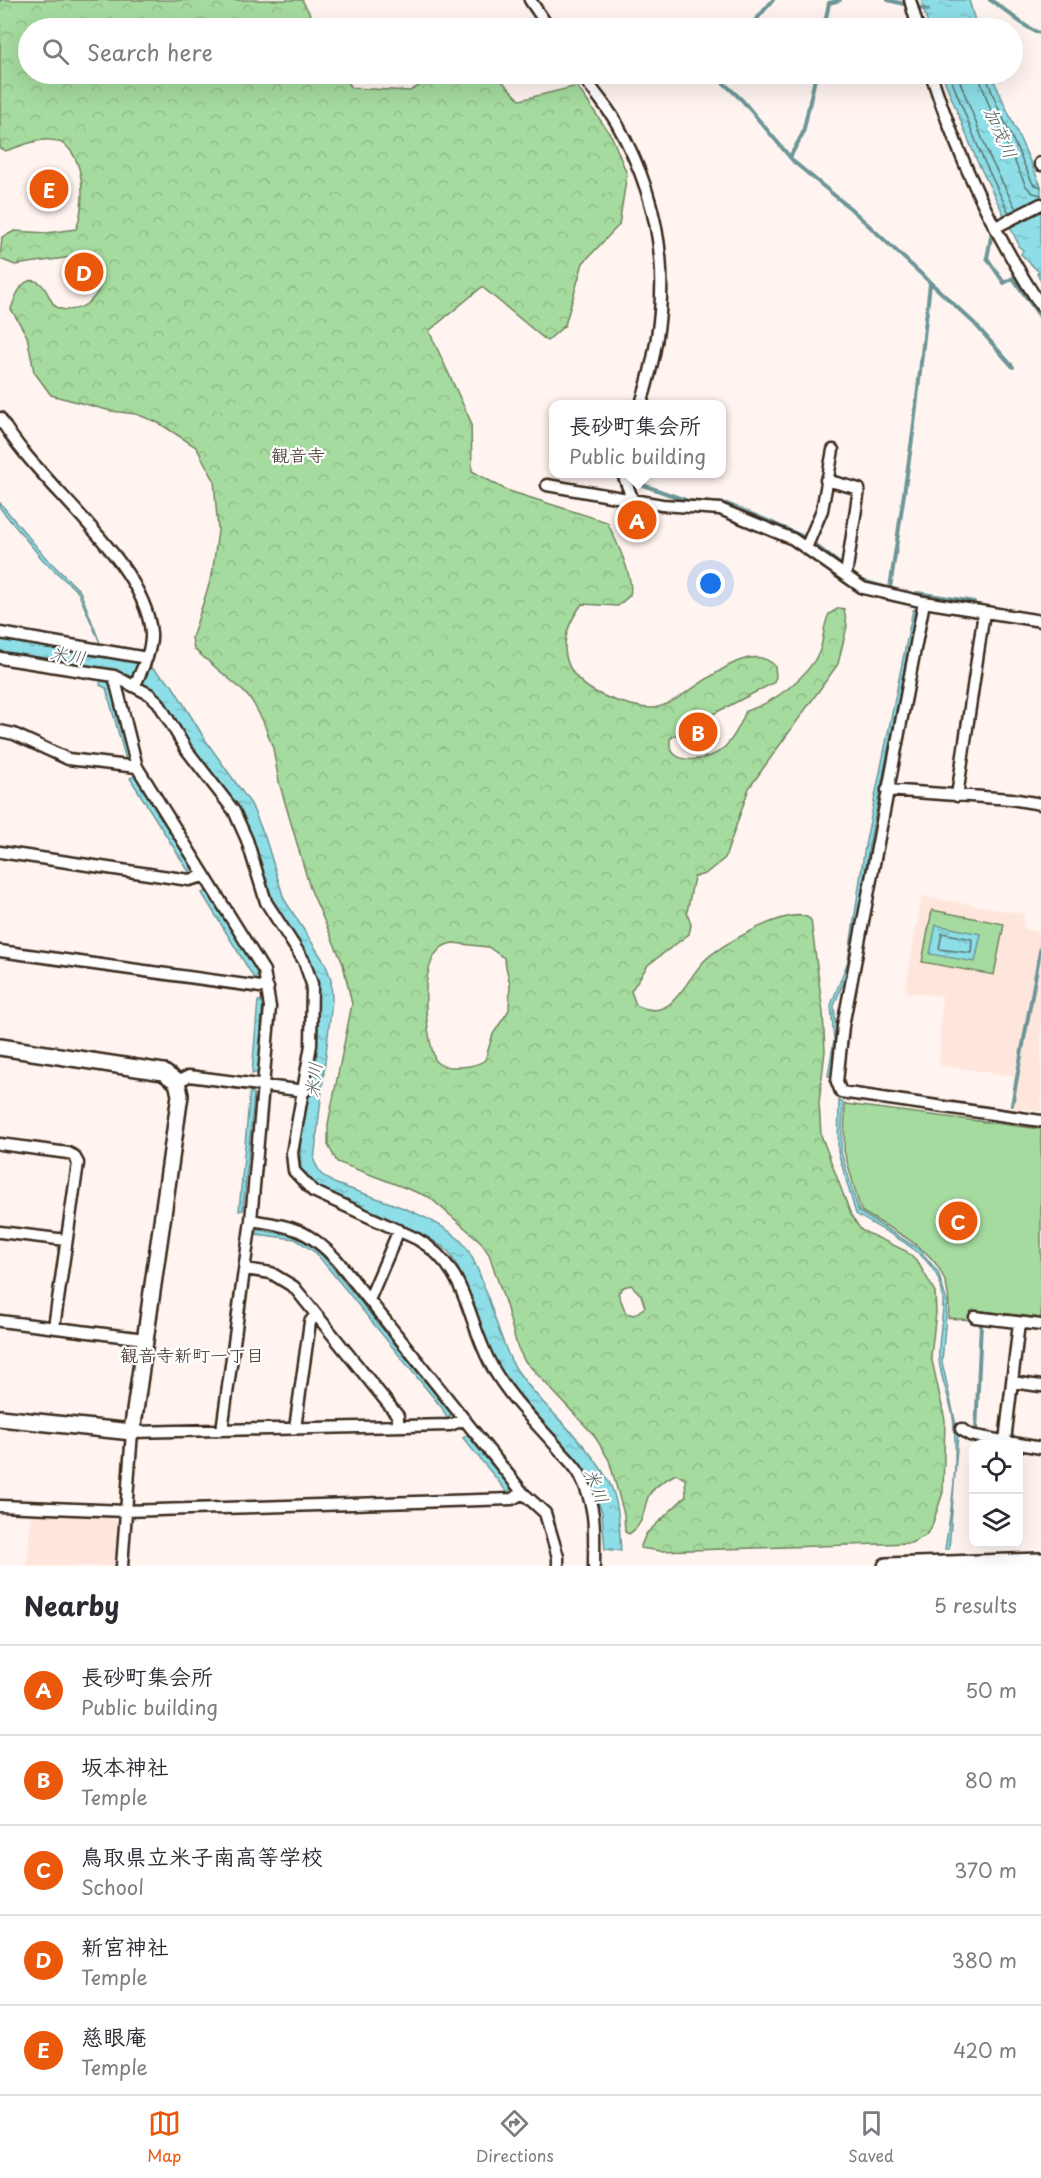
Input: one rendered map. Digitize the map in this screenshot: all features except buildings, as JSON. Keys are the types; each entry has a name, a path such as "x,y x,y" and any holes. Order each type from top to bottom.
{"street":[{"path":"530,0 542,18"},
{"path":"910,0 915,18"},
{"path":"588,84 615,120 636,162 652,206 660,244 663,288 659,338 642,400"},
{"path":"935,84 955,140 999,226 1014,265 1041,306"},
{"path":"999,226 1041,204"},
{"path":"0,418 15,443 112,552 148,614 151,634 146,661 136,682"},
{"path":"806,548 822,510 833,450"},
{"path":"624,478 632,498"},
{"path":"826,480 859,489 846,575"},
{"path":"547,485 662,505 720,509 793,539 863,588 924,602 1041,621"},
{"path":"924,602 843,1026 837,1082 842,1092 1041,1120"},
{"path":"957,796 984,612"},
{"path":"0,633 146,661"},
{"path":"0,658 114,676 136,682 158,702 186,749 234,811 247,840 266,902 309,969 313,1025 305,1091 292,1153 294,1171 313,1191 399,1230 433,1248 445,1260 460,1283 494,1371 520,1407 580,1474 594,1506 594,1566"},
{"path":"114,676 137,767 264,970 268,988 270,1007 251,1220 222,1430"},
{"path":"0,731 14,734 68,759 137,767"},
{"path":"887,790 1011,799 1041,804"},
{"path":"0,852 189,880 204,876"},
{"path":"0,951 268,988"},
{"path":"0,1047 163,1072 177,1082 180,1095 132,1432 122,1566"},
{"path":"177,1082 189,1076 305,1091"},
{"path":"0,1144 68,1153 75,1157 78,1166 54,1327"},
{"path":"251,1220 296,1228 318,1240 369,1300 523,1493 544,1513 558,1557 558,1566"},
{"path":"369,1300 399,1230"},
{"path":"0,1232 66,1240"},
{"path":"244,1269 271,1273 284,1278 294,1287 399,1416 398,1426"},
{"path":"295,1428 310,1322 316,1314"},
{"path":"975,1317 1041,1325"},
{"path":"0,1321 145,1339"},
{"path":"1005,1440 1018,1323"},
{"path":"1012,1382 1041,1386"},
{"path":"0,1418 132,1432 450,1425 463,1420"},
{"path":"961,1429 970,1435 999,1440"},
{"path":"1023,1444 1041,1448"},
{"path":"0,1506 125,1511 512,1499 523,1493"},
{"path":"886,1566 1041,1561"}],"shaded area":[{"path":"922,896 1024,914 1024,928 1041,933 1041,1111 1012,1108 1014,1076 939,1065 942,996 905,992"},
{"path":"31,1512 111,1516 117,1523 114,1566 27,1566"}],"green space":[{"path":"0,0 302,0 312,18 18,18 18,84 349,84 352,88 410,91 422,84 505,84 520,100 577,86 612,137 627,174 619,225 583,263 565,325 547,341 482,287 429,331 471,422 472,471 506,490 607,522 619,548 630,579 630,595 618,606 582,604 566,636 565,650 568,663 585,685 617,701 653,708 682,696 732,664 748,658 762,658 775,666 776,677 773,683 684,729 670,739 674,753 686,759 694,759 710,756 722,750 734,735 746,711 778,696 807,670 820,650 829,614 839,608 844,609 847,626 838,664 749,788 725,858 705,874 694,877 687,912 691,925 689,934 648,965 631,991 636,1005 652,1010 663,1008 672,1002 705,960 741,936 774,921 790,917 802,916 811,920 823,1013 825,1051 819,1103 821,1135 851,1215 861,1230 906,1251 919,1264 935,1292 936,1312 931,1356 945,1420 943,1492 931,1529 925,1536 911,1543 660,1551 640,1548 646,1534 686,1496 685,1479 676,1474 655,1488 649,1496 637,1527 629,1534 625,1532 624,1514 609,1460 594,1435 524,1360 517,1346 489,1254 480,1241 429,1197 337,1162 328,1145 328,1124 352,1004 343,964 310,888 279,782 273,748 263,721 252,701 241,689 194,649 192,638 212,575 218,531 214,480 196,447 159,423 136,414 111,411 51,395 34,372 27,336 11,309 21,287 25,283 35,281 44,287 57,308 69,310 84,305 96,294 100,287 101,271 99,265 86,255 15,265 0,259 2,237 15,231 47,233 76,229 82,191 77,163 72,152 63,144 46,140 5,151 0,148","holes":["453,943 488,947 504,958 510,984 509,1010 493,1034 485,1060 475,1065 460,1067 441,1065 436,1062 432,1050 426,1015 427,976 432,960 440,949","631,1285 641,1295 645,1307 634,1315 626,1313 618,1293 624,1287"]},
{"path":"932,910 1004,924 994,975 922,962"},
{"path":"845,1104 1041,1129 1041,1318 973,1310 971,1320 948,1318 948,1296 944,1278 936,1263 910,1240 861,1211 844,1151"}],"water":[{"path":"921,0 969,0 974,18 926,18"},
{"name":"加茂川","path":"946,84 995,84 1041,186 1041,281 1037,274 1039,272 1021,254 1023,250 1018,246 977,161"},
{"path":"0,503 46,558 80,591 100,643 78,592 43,560 0,508"},
{"path":"913,610 916,610 869,846 852,959 834,1006 837,1039 831,1076 828,1076 834,1040 831,1005 848,961 865,846"},
{"name":"米川","path":"0,636 137,661 153,669 172,685 206,741 251,804 265,837 284,899 325,963 331,979 332,1000 314,1161 321,1174 334,1183 416,1213 446,1229 467,1249 482,1280 506,1351 513,1364 536,1395 589,1452 610,1484 617,1509 621,1551 605,1549 602,1512 589,1480 578,1463 519,1399 497,1367 458,1268 449,1252 428,1237 331,1198 305,1180 301,1169 300,1144 317,1016 314,972 275,911 245,824 199,761 160,697 147,686 114,673 0,652"},
{"path":"101,680 111,682 132,760 126,760 106,688 100,685"},
{"path":"135,776 193,867 189,872 130,778"},
{"path":"206,891 260,975 254,978 202,893"},
{"path":"936,925 981,934 975,962 930,954"},
{"path":"263,1000 258,1072 252,1074 258,1001"},
{"path":"250,1090 254,1095 243,1210 239,1211"},
{"path":"839,1100 843,1103 841,1152 859,1212 919,1249 938,1272 947,1302 942,1362 958,1434 949,1549 945,1549 955,1466 955,1433 939,1359 943,1295 936,1274 921,1255 856,1214 838,1152"},
{"path":"259,1230 296,1236 318,1250 451,1413 448,1420 442,1408 316,1253 295,1239 255,1234"},
{"path":"467,1435 511,1488 508,1493 463,1438"}],"waterway":[{"path":"758,18 773,0"},
{"path":"826,18 829,3 840,0"},
{"path":"888,0 928,10"},
{"path":"990,0 1015,18"},
{"path":"1023,24 1041,33"},
{"path":"725,84 742,100 794,162 851,209 974,323 1013,367"},
{"path":"790,157 803,133 814,84"},
{"path":"992,232 987,258 1004,283 1013,278 1041,318"},
{"path":"890,588 913,433 930,284"},
{"path":"632,478 640,484 688,501 727,504 766,520 806,538 862,581 892,589"},
{"path":"917,593 974,602"},
{"path":"1012,1105 1041,946"},
{"path":"970,1431 976,1430 981,1324"}],"place":[{"name":"慈眼庵","path":"49,189"},
{"name":"新宮神社","path":"84,272"},
{"name":"長砂町集会所","path":"637,520"},
{"name":"坂本神社","path":"698,732"},
{"name":"鳥取県立米子南高等学校","path":"958,1221"}],"district":[{"name":"観音寺","path":"298,456"},
{"name":"観音寺新町一丁目","path":"192,1356"}]}
